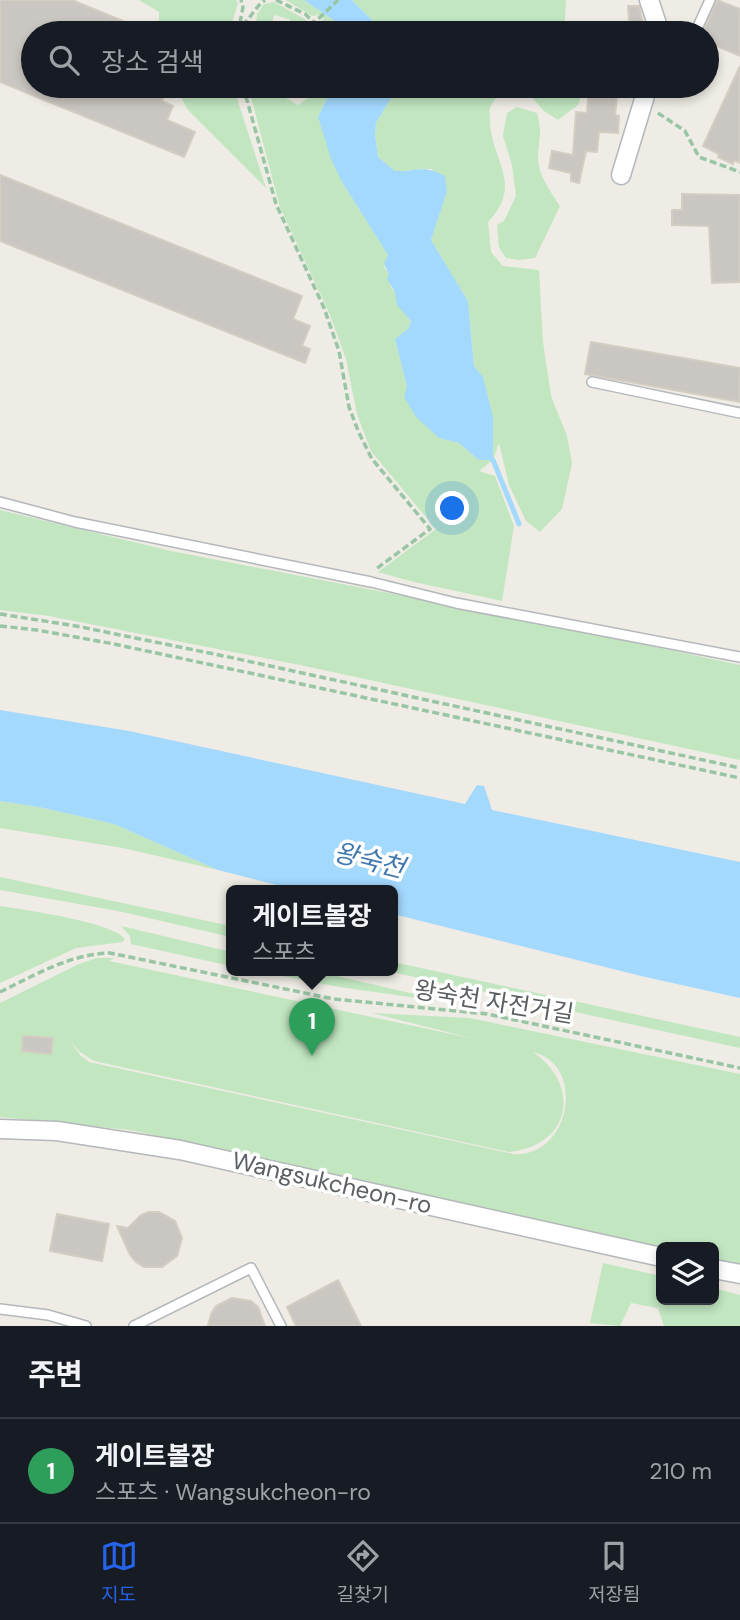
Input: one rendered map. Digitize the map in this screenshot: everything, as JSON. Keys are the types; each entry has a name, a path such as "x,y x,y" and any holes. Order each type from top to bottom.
{"street":[{"path":"649,0 656,21"},
{"path":"621,175 646,98"},
{"name":"Wangsukcheon-ro","path":"0,1129 57,1131 180,1150 656,1256"},
{"path":"719,1270 740,1274"}],"lane":[{"path":"700,21 710,0"},
{"path":"592,382 740,413"},
{"path":"0,502 75,522 371,582 456,603 740,657"},
{"path":"134,1326 251,1268 281,1326"},
{"path":"0,1310 48,1315 86,1326"}],"path":[{"path":"241,0 241,21"},
{"path":"247,21 252,18 257,6 265,0"},
{"path":"276,0 304,14 310,21"},
{"path":"316,21 338,0"},
{"path":"247,98 276,204 324,308 339,351 349,407 359,433 372,459 430,529 375,570"},
{"path":"643,107 668,118 685,131 699,157 740,172"},
{"path":"0,614 76,625 740,768"},
{"path":"0,626 114,644 740,778"},
{"name":"왕숙천 자전거길","path":"0,992 64,961 96,953 110,953 334,999 487,1014 740,1068"}],"green space":[{"path":"139,0 236,0 238,3 233,21 159,21 159,12"},
{"path":"286,0 304,0 335,21 321,21 324,19 319,15 312,16"},
{"path":"352,0 566,0 565,21 371,19"},
{"path":"274,2 306,21 290,21 274,15 273,21 256,21 257,14 264,4"},
{"path":"182,98 237,98 266,188 188,110"},
{"path":"251,98 286,98 298,105 308,98 327,98 318,117 342,182 388,255 384,267 389,274 391,288 395,292 398,305 411,321 408,329 395,339 407,387 439,438 459,443 479,460 483,377 474,366 468,301 431,240 447,192 432,169 395,171 378,157 375,135 376,123 391,98 496,98 490,109 491,134 505,183 499,208 488,222 491,252 503,266 539,270 543,342 551,396 567,436 572,463 562,509 540,532 526,521 509,485 499,443 493,460 479,471 495,476 514,526 502,601 378,572 436,529 371,451 357,414 346,359 330,315 280,207"},
{"path":"532,98 580,98 578,105 558,120 544,111"},
{"path":"517,107 537,113 540,171 560,206 535,258 519,260 506,258 499,247 497,225 504,221 516,196 512,165 503,136 507,113"},
{"path":"0,510 171,551 538,622 740,665 740,760 300,665 49,616 0,610"},
{"path":"0,801 114,824 218,870 123,848 0,828"},
{"path":"0,877 226,925 226,936 118,911 0,890"},
{"path":"0,906 86,922 104,927 125,939 122,942 76,948 0,983"},
{"path":"121,926 226,951 226,965 131,944 130,936"},
{"path":"97,958 115,958 109,961 475,1039 372,1013 469,1018 740,1074 740,1266 719,1260 719,1242 656,1242 656,1247 130,1130 0,1117 0,1003 79,964","holes":["70,1041 94,1061 509,1152 530,1147 546,1138 557,1126 563,1112 563,1096 558,1081 548,1065 533,1052 550,1061 561,1074 566,1091 565,1110 559,1127 548,1142 533,1151 514,1154 89,1062"]},
{"path":"398,963 740,1037 740,1048 398,973"},
{"path":"283,976 337,976 453,1003 339,987"},
{"path":"603,1263 656,1275 656,1305 719,1305 719,1289 740,1295 740,1326 664,1326 658,1308 631,1303 620,1326 590,1323"}],"water":[{"path":"304,0 352,0 372,21 335,21"},
{"path":"327,98 391,98 376,123 378,157 395,171 425,169 445,176 447,192 431,240 468,301 474,366 483,377 493,417 493,460 479,460 459,443 439,438 416,417 404,397 407,387 395,339 408,329 411,321 397,305 395,292 387,279 389,274 384,264 388,255 342,182 331,159 318,117"},
{"name":"왕숙천","path":"0,710 129,731 465,804 477,785 484,786 492,810 740,862 740,998 398,915 398,885 276,885 218,870 114,824 0,801"}],"building":[{"path":"0,0 72,0 123,21 21,21 21,91 0,82"},
{"path":"717,0 740,9 740,56 719,47 719,21 708,21"},
{"path":"628,6 639,6 642,21 629,21"},
{"path":"740,66 740,163 734,160 733,164 703,146"},
{"path":"39,98 163,98 162,101 173,106 167,120 195,132 184,157"},
{"path":"588,98 617,98 615,115 619,116 618,133 599,132 597,152 586,151 579,183 571,181 571,173 549,168 552,151 573,155 576,112 587,113"},
{"path":"0,175 302,296 293,319 310,326 302,346 310,349 305,363 0,241"},
{"path":"682,194 740,195 740,282 712,283 709,226 672,225 672,210 682,210"},
{"path":"591,342 740,368 740,402 585,374"},
{"path":"23,1036 53,1038 51,1054 22,1051"},
{"path":"159,1212 175,1221 182,1238 177,1256 162,1267 144,1267 136,1262 117,1226 128,1228 141,1215"},
{"path":"57,1214 109,1224 102,1261 50,1251"},
{"path":"338,1280 361,1326 296,1326 287,1307"},
{"path":"232,1298 251,1301 258,1307 265,1326 208,1326 216,1306"}],"waterway":[{"path":"493,460 519,524"}],"place":[{"name":"게이트볼장","path":"312,1056"}]}
